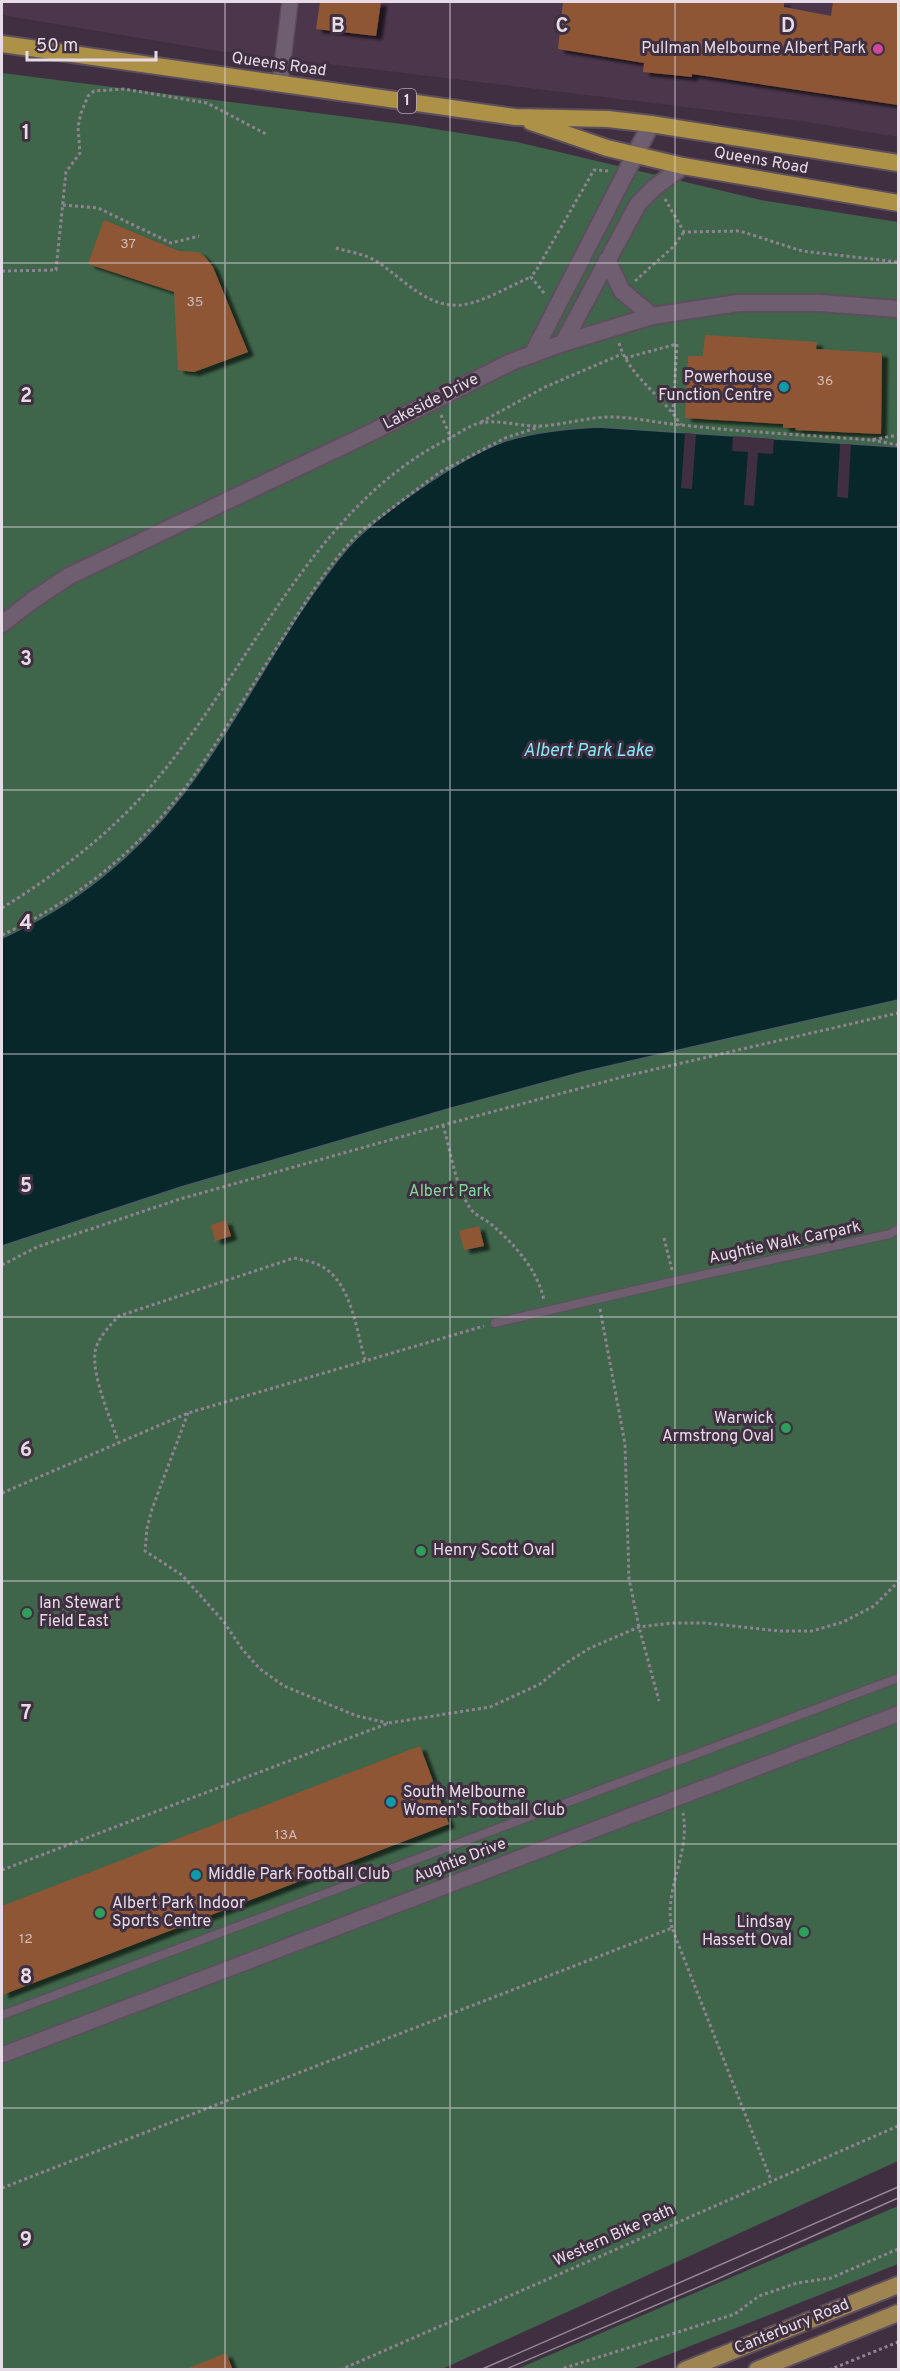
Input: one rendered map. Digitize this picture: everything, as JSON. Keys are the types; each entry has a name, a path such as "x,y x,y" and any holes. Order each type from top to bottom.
{"highway":[{"name":"Queens Road","path":"2,44 516,117 608,119 651,124 898,163"},
{"name":"Queens Road","path":"516,117 607,148 683,166 898,203"}],"main road":[{"name":"Canterbury Road","path":"685,2370 898,2285"},
{"name":"Canterbury Road","path":"757,2370 898,2313"}],"street":[{"path":"280,83 290,2"},
{"path":"532,355 651,124"},
{"path":"563,343 638,204 654,188 683,166"},
{"path":"607,260 622,291 652,316"},
{"name":"Lakeside Drive","path":"2,624 69,576 368,434 511,363 563,343 652,316 738,303 820,303 898,309"},
{"name":"Aughtie Drive","path":"2,2055 898,1714"}],"lane":[{"name":"Aughtie Walk Carpark","path":"495,1323 890,1234 898,1229"},
{"path":"2,2015 898,1678"}],"path":[{"path":"2,271 56,270 66,172 80,153 78,127 81,113 88,96 94,91 124,89 207,104 266,134"},
{"path":"336,248 374,259 416,292 432,300 461,305 479,300 531,277 594,170 625,174"},
{"path":"654,188 662,194 684,232"},
{"path":"63,205 98,208 171,243 199,236"},
{"path":"684,232 740,231 802,251 898,262"},
{"path":"622,291 649,271 673,247 684,232"},
{"path":"531,277 544,293"},
{"path":"625,358 677,344 673,413"},
{"path":"2,908 49,879 119,820 151,786 182,749 310,563 352,512 425,451 545,387 622,354 655,395 673,413 681,426"},
{"path":"435,399 451,438"},
{"path":"479,423 540,426 615,417 681,426 871,440 898,445"},
{"path":"2,935 49,912 101,875 151,828 192,779 302,608 360,532 450,466 505,438 540,426"},
{"path":"871,440 898,435"},
{"path":"2,1265 37,1248 180,1199 443,1125 630,1075 898,1013"},
{"path":"443,1125 463,1195 472,1211 491,1223 524,1257 542,1288 546,1310"},
{"path":"664,1238 675,1281"},
{"path":"119,1444 96,1371 95,1350 108,1327 119,1316 294,1258 318,1264 338,1280 346,1296 365,1360"},
{"path":"598,1299 622,1418 627,1475 630,1579 639,1628 658,1701"},
{"path":"2,1493 188,1413 495,1323"},
{"path":"188,1413 152,1509 147,1528 145,1551 182,1575 224,1622 242,1649 260,1669 284,1686 357,1716 389,1723"},
{"path":"2,1870 389,1723 490,1707 540,1684 590,1648 639,1628 672,1623 705,1623 812,1631 843,1622 874,1606 898,1582"},
{"path":"680,1797 685,1820 686,1841 671,1894 669,1915 672,1928 771,2180"},
{"path":"2,2188 672,1928"},
{"name":"Western Bike Path","path":"340,2370 898,2126"},
{"path":"558,2370 735,2314 759,2296 796,2283 831,2278 898,2249"},
{"path":"830,2370 898,2342"}],"shaded area":[{"path":"2,2 898,2 898,137 802,121 212,50 2,15"}],"green space":[{"name":"Albert Park","path":"2,73 410,125 517,142 761,200 898,222 898,2161 442,2369 2,2369"},
{"path":"898,2206 898,2264 632,2369 517,2369"}],"water":[{"name":"Albert Park Lake","path":"597,427 898,447 898,1000 583,1072 448,1109 181,1187 2,1246 2,938 54,911 102,878 165,816 226,733 284,638 325,578 347,549 378,520 443,474 503,442 538,433"}],"pier":[{"path":"685,433 696,434 692,489 681,488"},
{"path":"733,436 774,439 773,454 758,453 754,506 744,505 748,452 732,451"},
{"path":"840,444 851,444 848,498 837,497"}],"building":[{"path":"320,2 381,2 376,36 316,29"},
{"path":"563,2 784,2 784,7 831,16 833,2 898,2 898,105 692,74 692,77 643,72 644,63 558,49"},
{"path":"104,220 179,251 199,252 206,258 213,267 248,352 194,372 178,370 174,292 88,264"},
{"name":"Powerhouse Function Centre","path":"705,335 817,342 816,349 882,353 881,434 795,430 796,428 783,428 783,424 685,418 688,356 703,356"},
{"path":"226,1220 231,1236 215,1241 211,1225"},
{"path":"479,1226 484,1246 464,1250 459,1231"},
{"path":"420,1746 449,1824 2,1995 2,1906"},
{"path":"226,2353 233,2370 187,2370 187,2369"}],"tram line":[{"path":"480,2370 898,2187"},
{"path":"504,2370 715,2280 898,2198"}],"place":[{"name":"Pullman Melbourne Albert Park","path":"878,49"},
{"name":"Powerhouse Function Centre","path":"784,387"},
{"name":"Warwick Armstrong Oval","path":"786,1428"},
{"name":"Henry Scott Oval","path":"421,1551"},
{"name":"Ian Stewart Field East","path":"27,1613"},
{"name":"South Melbourne Women's Football Club","path":"391,1802"},
{"name":"Middle Park Football Club","path":"196,1875"},
{"name":"Albert Park Indoor Sports Centre","path":"100,1913"},
{"name":"Lindsay Hassett Oval","path":"804,1932"}]}
